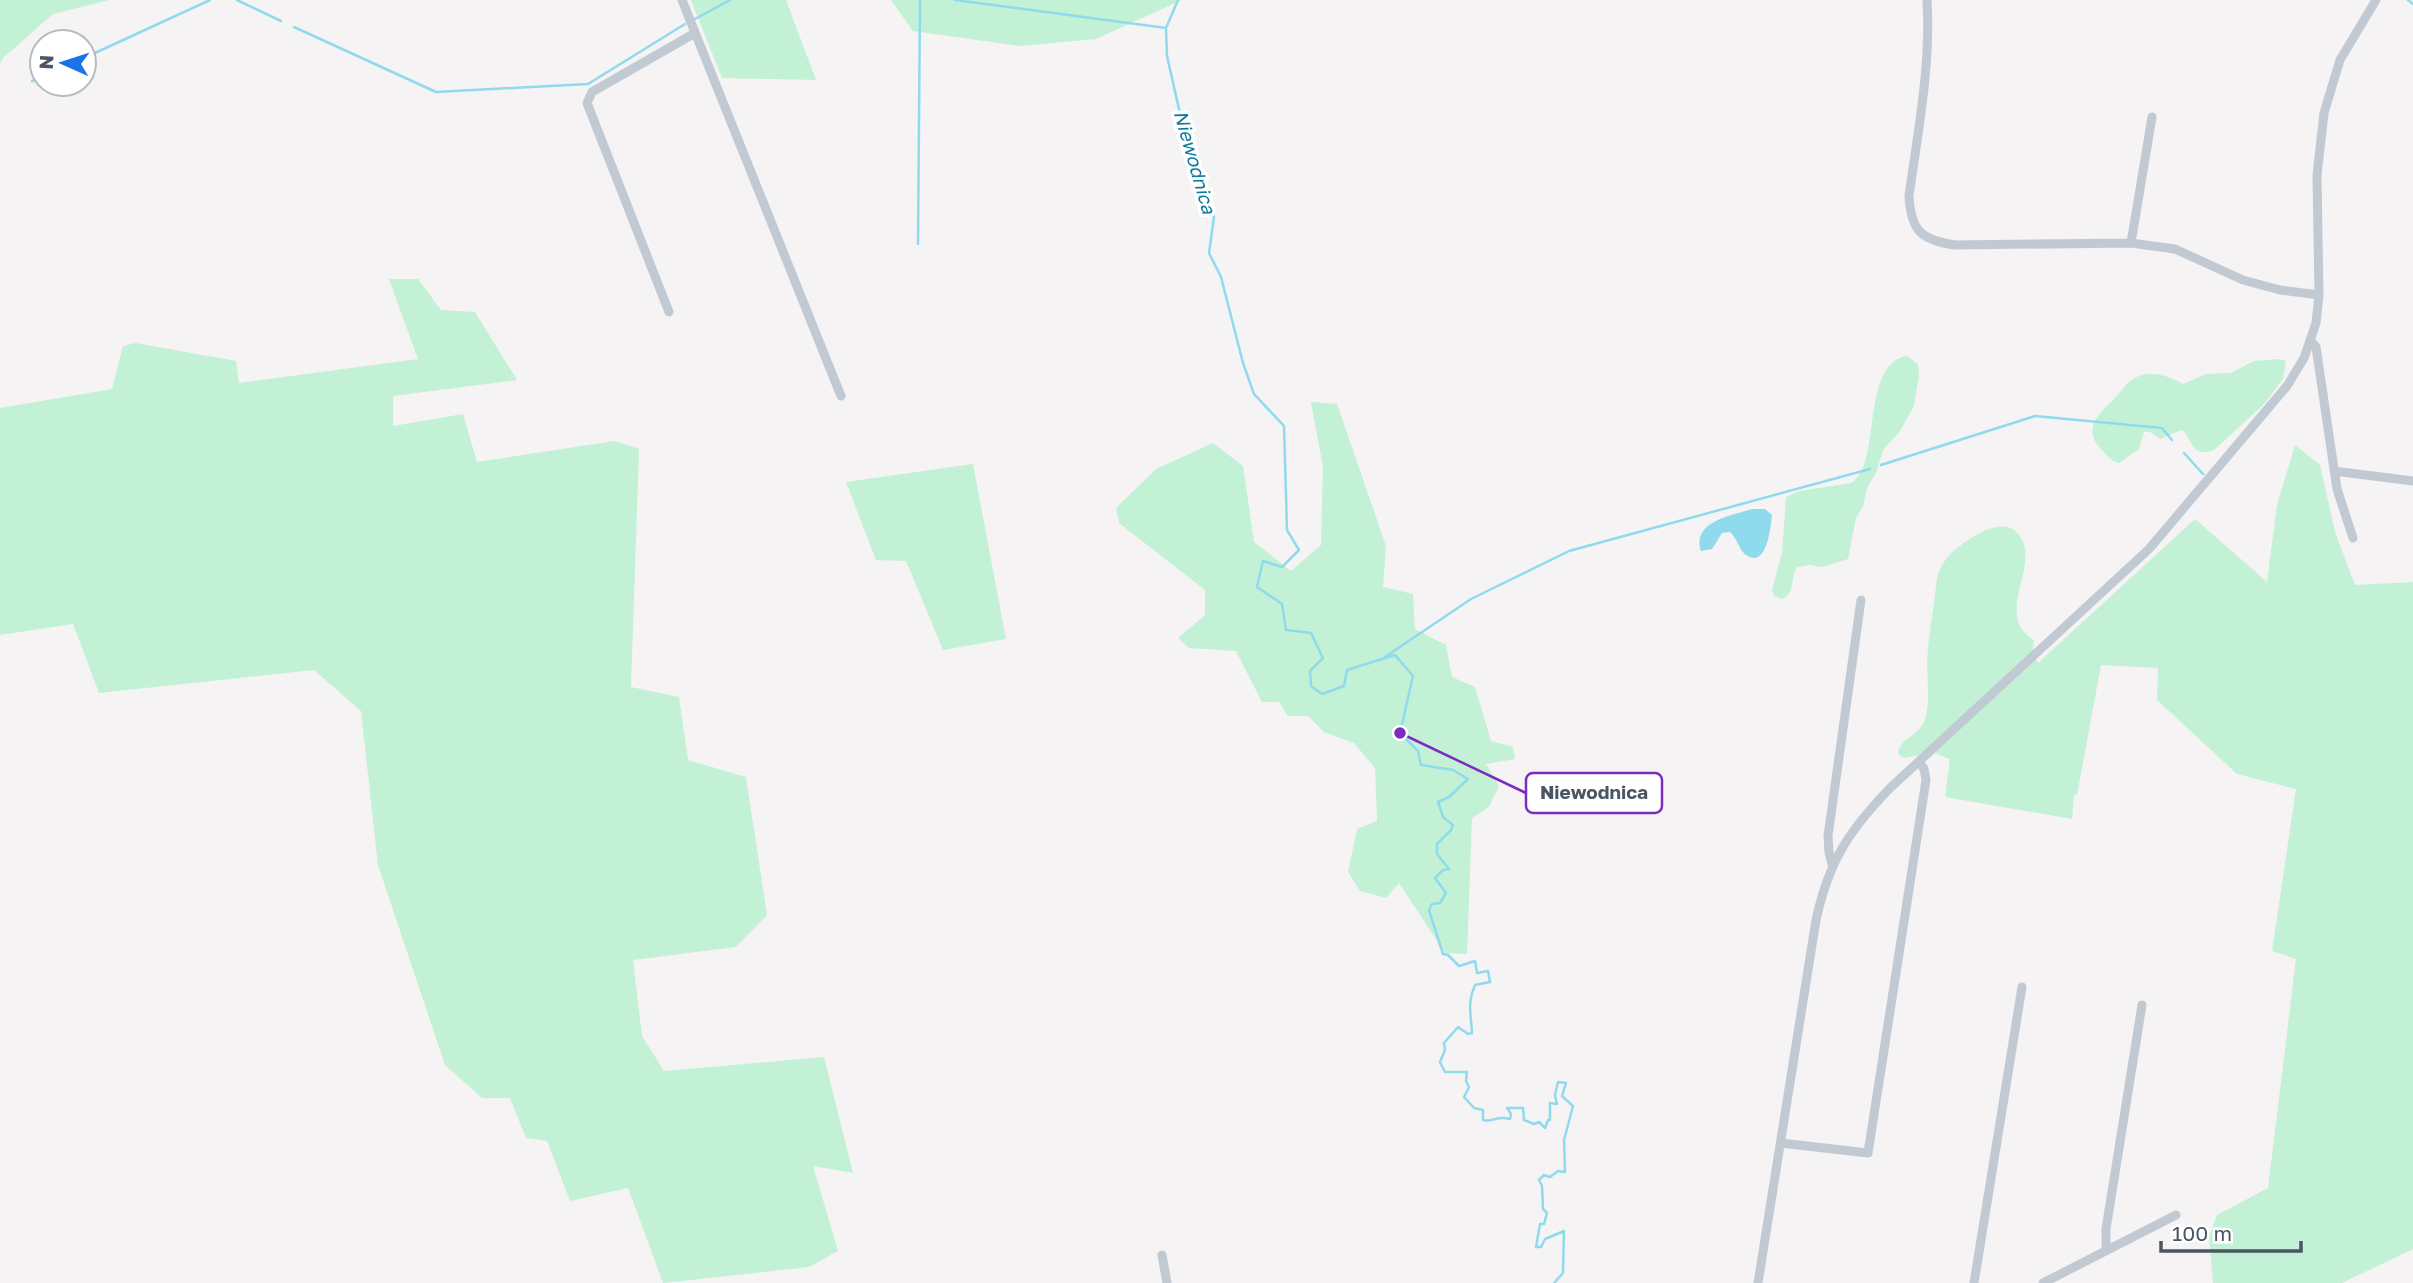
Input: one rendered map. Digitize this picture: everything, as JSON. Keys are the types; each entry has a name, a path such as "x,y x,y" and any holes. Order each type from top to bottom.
{"street":[{"path":"681,0 841,396"},
{"path":"1927,0 1928,46 1925,81 1909,196 1910,215 1922,236 1936,242 1955,245 2131,243 2175,249 2243,280 2280,290 2319,295"},
{"path":"1758,1283 1816,920 1832,864 1861,818 2149,549 2287,386 2304,358 2316,323 2319,295 2317,175 2324,113 2340,60 2376,0"},
{"path":"669,312 587,103 592,92 695,33"},
{"path":"2131,243 2152,117"},
{"path":"2310,340 2316,347 2337,489 2353,538"},
{"path":"2334,471 2413,481"},
{"path":"1832,864 1828,836 1861,600"},
{"path":"1780,1143 1868,1153 1926,780 1919,761"},
{"path":"1974,1283 2022,987"},
{"path":"2106,1251 2106,1229 2142,1004"},
{"path":"2043,1283 2176,1215"},
{"path":"1162,1255 1167,1283"}],"green space":[{"path":"0,0 109,0 53,14 37,28 28,28 28,36 3,58 0,64"},
{"path":"691,0 786,0 816,80 722,78"},
{"path":"891,0 1182,0 1096,39 1020,46 913,31"},
{"path":"389,279 418,279 441,310 475,312 517,380 393,396 393,426 463,414 477,462 614,441 639,449 631,687 679,697 688,760 746,777 767,915 736,947 633,960 642,1036 664,1071 824,1057 853,1173 813,1166 838,1251 809,1267 663,1283 628,1188 570,1201 547,1141 526,1138 510,1098 482,1098 445,1065 378,865 361,711 314,670 99,693 73,624 0,635 0,408 112,389 123,346 136,343 236,361 239,383 418,359"},
{"path":"1907,356 1918,364 1919,376 1914,406 1900,431 1883,450 1856,518 1848,559 1822,567 1797,567 1789,593 1782,599 1774,596 1772,590 1782,553 1786,497 1800,491 1851,483 1861,473 1867,457 1882,377 1892,363"},
{"path":"2254,361 2286,361 2283,379 2264,404 2214,450 2196,450 2182,430 2160,439 2150,432 2144,432 2139,449 2119,463 2109,458 2096,442 2093,427 2099,414 2138,376 2158,375 2183,384 2206,374 2231,373"},
{"path":"1311,402 1337,404 1386,546 1383,587 1413,594 1415,629 1446,645 1452,677 1475,687 1491,741 1513,747 1515,759 1486,764 1499,786 1489,807 1472,818 1467,954 1445,953 1399,883 1386,898 1360,891 1348,872 1357,829 1377,821 1375,768 1354,743 1324,732 1308,716 1288,716 1279,702 1262,702 1236,651 1189,648 1178,638 1205,615 1205,590 1119,523 1116,508 1156,469 1213,443 1243,466 1254,542 1291,571 1321,545 1323,467"},
{"path":"2295,445 2320,465 2335,532 2355,585 2413,582 2413,1249 2342,1283 2213,1283 2209,1236 2217,1215 2268,1188 2296,959 2272,951 2296,789 2237,774 2157,700 2158,668 2101,665 2077,795 2074,794 2072,819 1945,797 1950,759 1934,753 1903,758 1898,754 1902,744 1924,723 1928,696 1927,661 1937,578 1944,562 1957,548 1983,531 1993,528 2003,526 2019,534 2025,557 2018,596 2018,620 2023,631 2034,640 2033,652 2038,663 2195,519 2267,582 2277,505"},
{"path":"973,464 1006,639 943,650 906,561 876,560 846,482"}],"water":[{"path":"1752,509 1765,509 1772,515 1766,544 1759,556 1753,558 1746,555 1730,532 1722,533 1712,549 1701,551 1702,533 1708,526 1724,517"}],"waterway":[{"path":"98,52 210,0"},
{"path":"237,0 281,21"},
{"path":"695,19 730,0"},
{"path":"918,244 920,0"},
{"path":"955,0 1166,28"},
{"name":"Niewodnica","path":"1178,0 1166,28 1167,56 1190,158 1214,217 1209,253 1221,277 1243,363 1254,394 1284,426 1287,530 1299,550 1282,567 1263,561 1257,587 1282,604 1286,630 1311,633 1323,658 1310,671 1311,686 1322,694 1344,686 1347,670 1395,655 1413,676 1400,733 1418,751 1421,765 1453,770 1468,779 1449,797 1438,802 1443,817 1453,825 1437,844 1437,854 1449,869 1443,870 1435,878 1446,893 1440,903 1432,904 1429,910 1443,954 1448,955 1459,966 1475,961 1477,973 1488,971 1490,982 1475,985 1470,1009 1472,1033 1468,1034 1458,1027 1444,1043 1445,1050 1440,1062 1445,1072 1467,1072 1466,1081 1469,1087 1464,1097 1474,1108 1483,1110 1483,1120 1486,1121 1510,1119 1511,1114 1507,1108 1523,1108 1524,1120 1534,1124 1539,1122 1545,1128 1550,1120 1550,1103 1557,1104 1555,1095 1558,1082 1566,1083 1562,1096 1573,1106 1564,1140 1565,1172 1558,1171 1550,1177 1544,1175 1539,1180 1542,1186 1543,1209 1547,1213 1544,1224 1540,1224 1536,1247 1541,1247 1545,1239 1564,1231 1563,1273 1554,1283"},
{"path":"2408,0 2413,4"},
{"path":"294,27 436,92 588,84 685,24"},
{"path":"1881,465 2035,416 2162,428 2172,440"},
{"path":"2184,453 2203,474"},
{"path":"1385,657 1471,599 1569,551 1870,469"}],"place":[{"name":"Niewodnica","path":"1400,733"}]}
